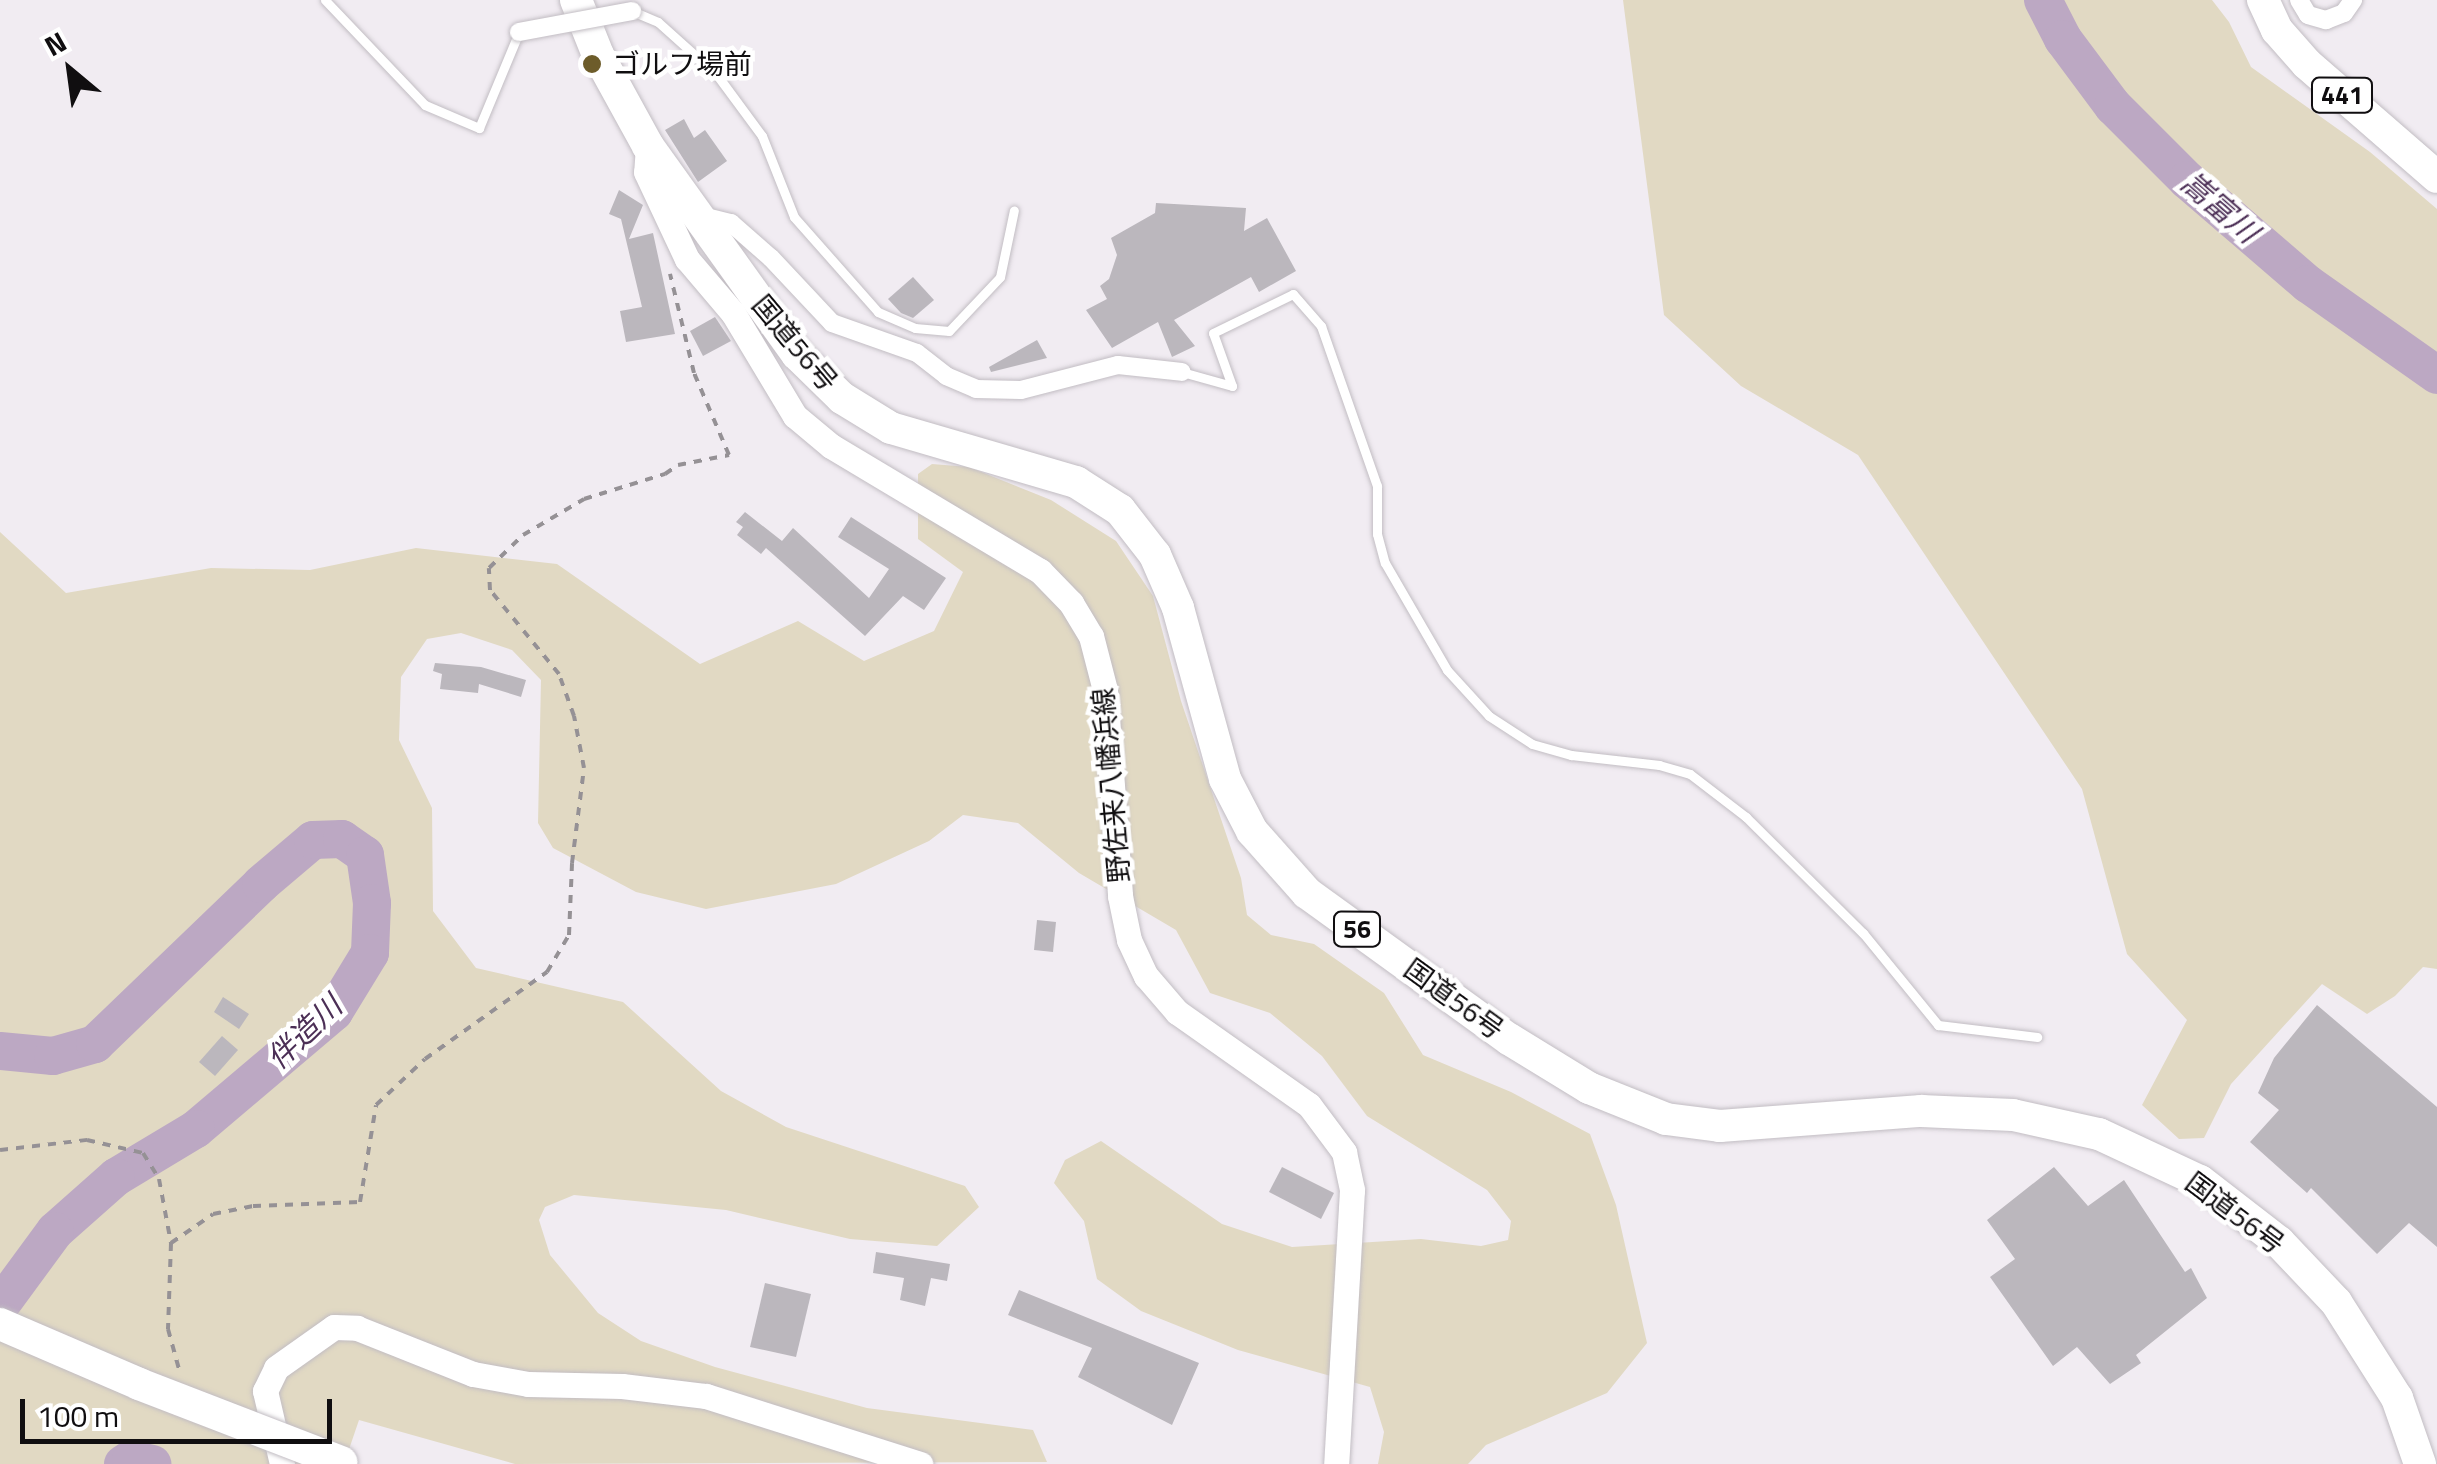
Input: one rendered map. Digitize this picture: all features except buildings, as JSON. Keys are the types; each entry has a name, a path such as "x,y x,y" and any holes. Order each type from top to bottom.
{"highway":[{"name":"国道56号","path":"576,0 598,55 648,146 798,354 842,398 891,428 1076,482 1120,510 1155,555 1178,608 1225,779 1252,831 1307,893 1508,1039 1589,1088 1666,1120 1720,1126 1921,1111 2013,1115 2099,1134 2200,1180 2279,1242 2336,1302 2397,1398 2420,1464"},
{"name":"441","path":"2262,0 2277,30 2306,64 2437,177"},
{"path":"0,1324 344,1463"}],"main road":[{"name":"野佐来八幡浜線","path":"648,146 646,172 687,258 733,314 794,416 831,446 1040,570 1071,603 1090,636 1105,690 1120,896 1129,940 1146,976 1177,1012 1310,1105 1344,1152 1352,1190 1336,1464"},
{"path":"282,1464 265,1391 276,1368 334,1328 357,1328 474,1374 528,1384 622,1386 706,1396 921,1464"}],"street":[{"path":"2299,0 2308,15 2326,20 2344,13 2352,0"},
{"path":"520,32 632,12"},
{"path":"697,215 730,223 771,258 832,323 917,353 946,376 976,389 1021,390 1118,364 1182,372"}],"lane":[{"path":"325,0 425,105 479,128 520,32"},
{"path":"632,12 658,22 717,75 762,136 794,217 851,287 878,312 915,328 950,331 1000,277 1014,210"},
{"path":"1182,372 1232,386 1213,332 1293,294 1322,326 1370,468 1385,564 1447,670 1489,716 1532,744 1571,755 1659,764 1690,774 1746,817 1863,933 1938,1025 2037,1037"}],"path":[{"path":"171,1243 214,1214 254,1206 360,1202 376,1105 425,1058 547,972 569,935 572,863 584,768 574,716 559,674 490,590 489,568 523,535 584,498 678,466 729,454 694,373 669,271"},
{"path":"0,1150 87,1140 143,1153 159,1179 171,1243 168,1329 180,1374 190,1387"}],"shaded area":[{"path":"1623,0 2212,0 2229,22 2251,67 2370,152 2437,209 2437,969 2423,967 2395,996 2367,1014 2322,984 2231,1084 2204,1138 2179,1139 2142,1105 2187,1020 2127,954 2082,789 1858,455 1741,386 1664,315"},
{"path":"932,464 969,467 1051,500 1116,541 1153,596 1181,701 1241,878 1247,915 1271,935 1314,944 1384,993 1423,1055 1511,1092 1590,1134 1616,1205 1647,1343 1607,1393 1486,1445 1468,1464 1378,1464 1384,1432 1370,1387 1238,1350 1141,1311 1097,1279 1084,1221 1054,1183 1065,1160 1101,1141 1222,1224 1292,1247 1421,1239 1481,1246 1508,1240 1511,1221 1487,1190 1367,1116 1322,1056 1270,1013 1210,993 1176,930 1079,873 1018,823 963,815 929,841 836,884 706,909 636,892 553,848 538,823 541,680 512,650 461,633 427,639 401,677 399,740 432,808 433,911 476,968 623,1002 721,1091 786,1127 965,1186 979,1207 937,1246 850,1239 726,1210 574,1195 545,1207 539,1220 550,1255 598,1313 641,1341 715,1367 867,1408 1033,1430 1047,1462 515,1464 359,1420 344,1464 0,1464 0,532 66,593 211,568 310,570 416,548 557,564 700,664 798,621 864,661 934,631 963,572 918,539 918,474"}],"waterway":[{"name":"嵩富川","path":"2043,0 2063,39 2113,106 2187,180 2308,284 2437,375"},
{"name":"伴造川","path":"0,1051 53,1056 95,1044 261,884 313,840 342,839 365,855 372,903 370,953 334,1012 196,1129 116,1177 55,1231 0,1306"},
{"name":"伴造川","path":"123,1464 131,1459 152,1464"}],"place":[{"name":"ゴルフ場前","path":"592,64"}]}
